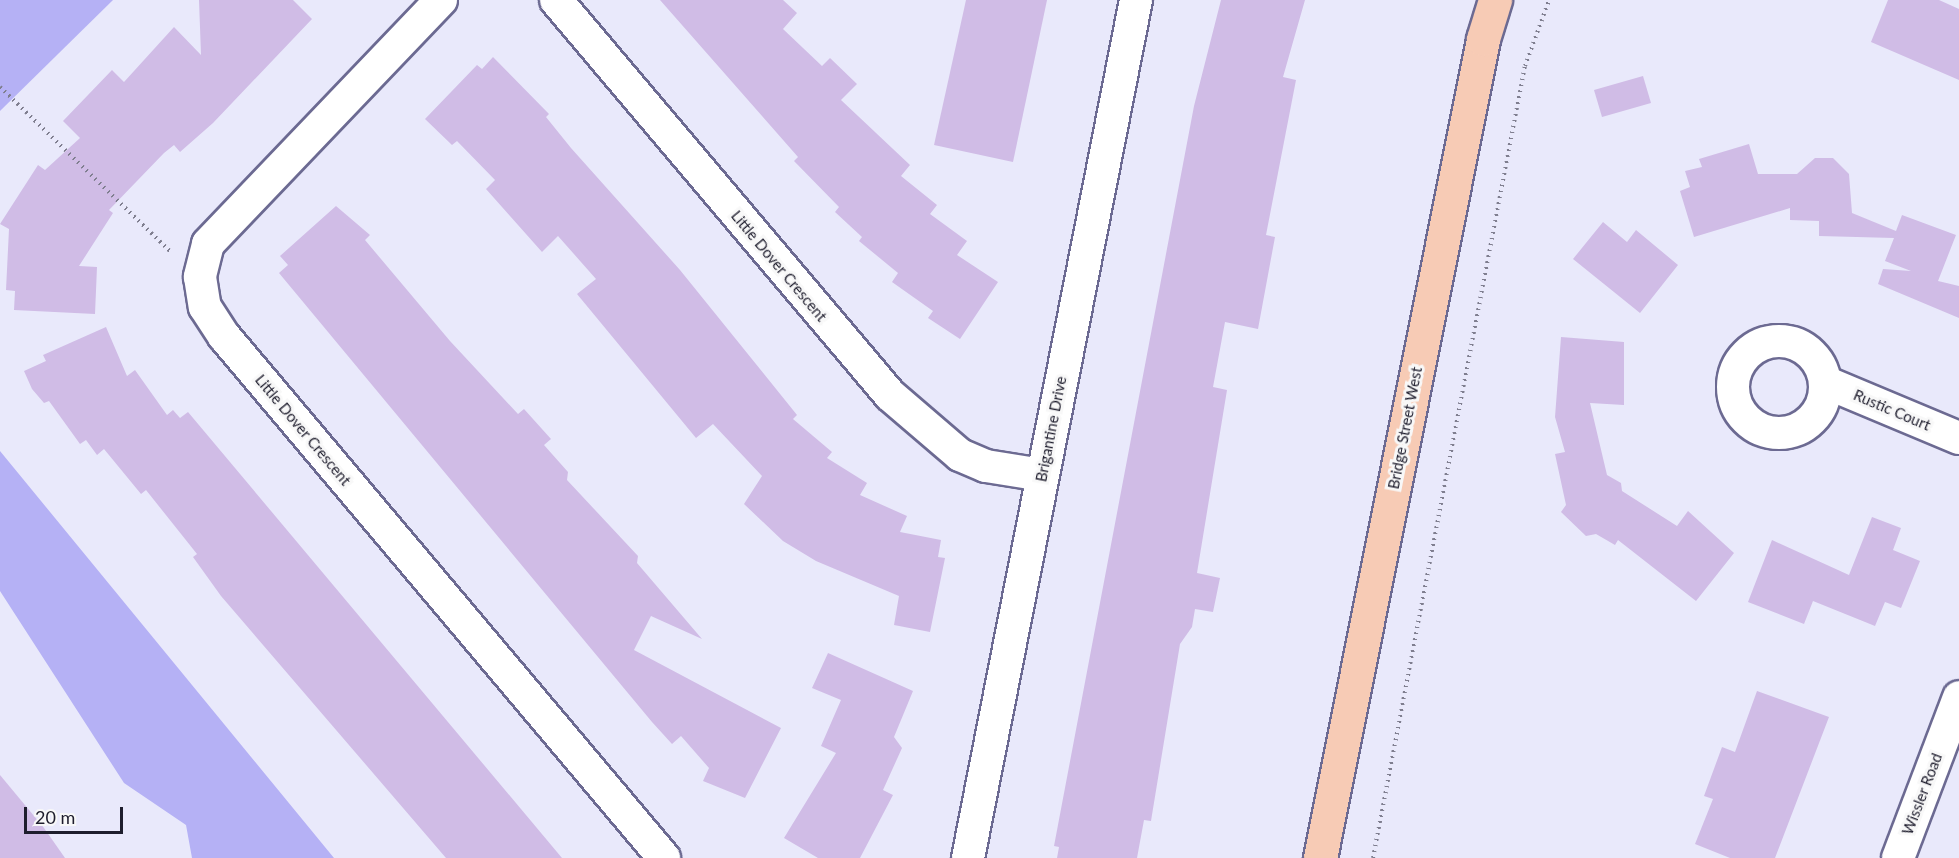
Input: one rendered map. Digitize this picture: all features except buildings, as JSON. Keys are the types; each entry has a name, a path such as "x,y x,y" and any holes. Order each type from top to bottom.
{"main road":[{"name":"Bridge Street West","path":"1320,858 1480,50 1495,0"}],"street":[{"name":"Little Dover Crescent","path":"441,0 208,244 200,277 206,307 224,336 664,858"},
{"name":"Little Dover Crescent","path":"556,0 890,395 960,455 986,466 1042,475"},
{"name":"Brigantine Drive","path":"968,858 1136,0"},
{"name":"Rustic Court","path":"1825,382 1959,438"},
{"name":"Wissler Road","path":"1898,858 1959,697"}],"path":[{"path":"1373,858 1525,66 1549,0"},
{"path":"0,87 200,277"}],"shaded area":[{"path":"0,0 113,0 0,111"},
{"path":"0,451 334,858 192,858 186,825 124,783 0,591"}]}
